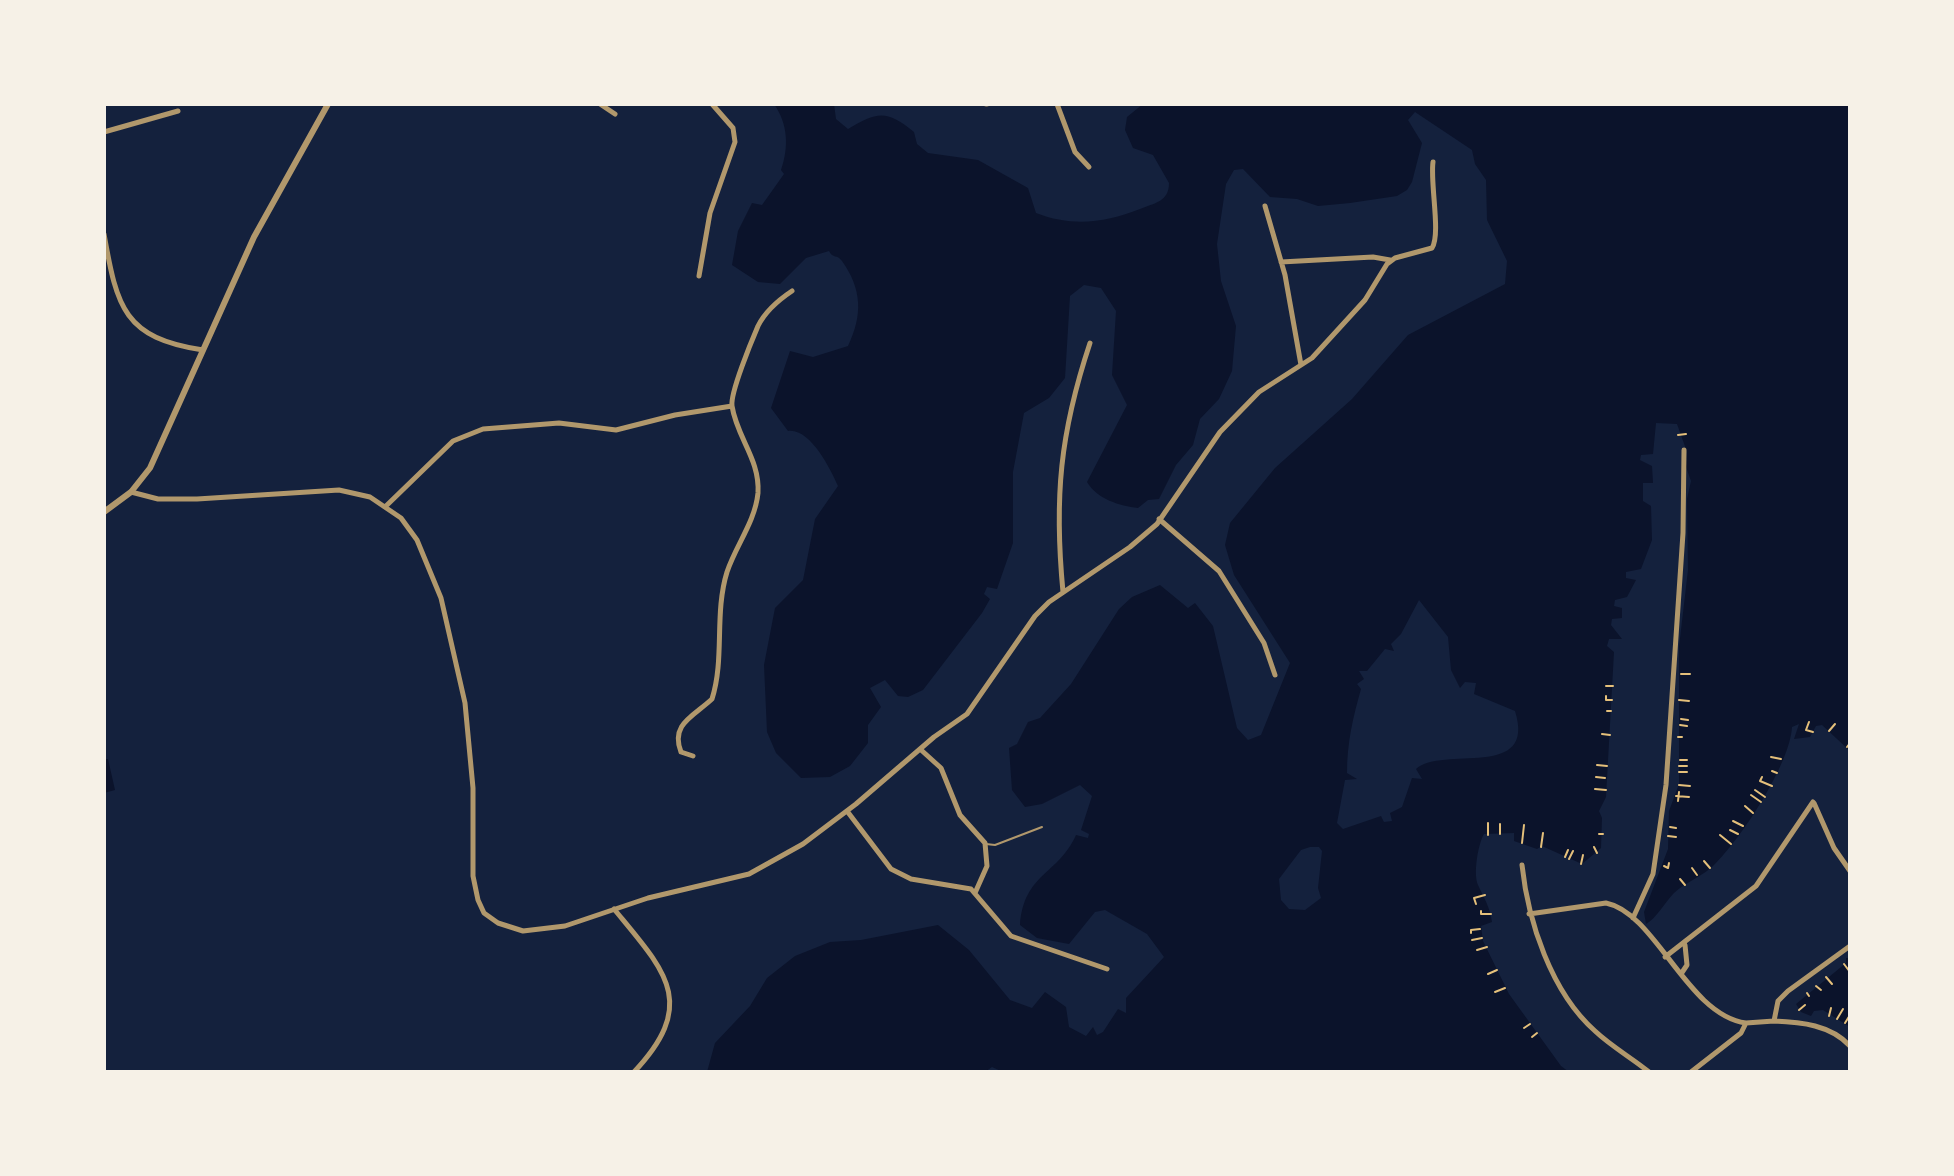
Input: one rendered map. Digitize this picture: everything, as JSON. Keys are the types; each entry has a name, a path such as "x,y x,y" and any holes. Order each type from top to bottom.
{"street":[{"path":"104,512 131,492 150,468 256,233 328,104"},
{"path":"600,104 615,114"},
{"path":"699,276 710,213 735,142 733,128 712,104"},
{"path":"1057,104 1075,152 1089,167"},
{"path":"104,132 178,111"},
{"path":"1281,262 1373,257 1391,261 1432,248 1437,240 1431,200 1433,162"},
{"path":"1265,206 1281,262 1301,366"},
{"path":"104,234 119,297 129,317 144,334 166,345 203,350"},
{"path":"131,492 158,499 197,499 339,490 370,497 401,518 417,540 444,612 465,703 473,788 473,876 484,913 498,923 523,931 537,931 749,874 790,853 847,811 967,714 1035,616 1063,592 1130,547 1159,519 1189,473 1229,422 1259,392 1301,366 1348,320 1391,261"},
{"path":"693,756 681,752 677,733 681,723 712,699 718,663 721,599 727,573 747,531 757,496 755,461 732,406 759,325 792,291"},
{"path":"1063,592 1058,477 1070,411 1090,343"},
{"path":"386,506 453,441 483,429 559,423 616,430 675,415 732,406"},
{"path":"1633,918 1653,874 1666,785 1683,533 1684,450"},
{"path":"1159,519 1219,571 1264,643 1275,675"},
{"path":"920,749 941,768 960,815 985,843 987,866 975,893"},
{"path":"1665,957 1685,945 1718,913 1756,886 1813,802 1834,848 1850,871"},
{"path":"847,811 891,869 911,879 956,884 975,893 1011,936 1107,969"},
{"path":"1522,865 1529,914 1543,952 1592,1029 1649,1072"},
{"path":"1529,914 1606,903 1616,905 1633,918 1681,975 1714,1008 1735,1022 1774,1021 1824,1028 1840,1035 1850,1046"},
{"path":"614,909 655,959 667,978 672,996 671,1014 662,1036 634,1072"},
{"path":"1681,975 1687,965 1685,945"},
{"path":"1774,1021 1778,1001 1788,991 1850,946"},
{"path":"1691,1072 1741,1033 1746,1023"},
{"path":"640,1065 644,1072"}],"lane":[{"path":"985,843 995,845 1042,827"}],"path":[{"path":"1678,435 1686,434"},
{"path":"1680,674 1690,674"},
{"path":"1606,686 1613,686"},
{"path":"1606,696 1606,700 1612,700"},
{"path":"1678,700 1689,701"},
{"path":"1681,719 1688,720"},
{"path":"1809,722 1806,730 1813,732"},
{"path":"1829,731 1835,724"},
{"path":"1680,725 1687,726"},
{"path":"1602,734 1610,735"},
{"path":"1847,747 1850,743"},
{"path":"1771,757 1781,759"},
{"path":"1680,760 1687,760"},
{"path":"1597,765 1607,766"},
{"path":"1679,766 1687,766"},
{"path":"1772,771 1777,773"},
{"path":"1679,772 1687,772"},
{"path":"1596,777 1605,778"},
{"path":"1762,777 1760,781 1772,786"},
{"path":"1679,785 1690,786"},
{"path":"1595,789 1606,790"},
{"path":"1755,790 1765,797"},
{"path":"1679,792 1677,798 1689,797"},
{"path":"1751,795 1761,802"},
{"path":"1745,806 1753,813"},
{"path":"1733,821 1743,826"},
{"path":"1488,823 1488,835"},
{"path":"1500,824 1500,834"},
{"path":"1522,843 1524,825"},
{"path":"1670,827 1676,828"},
{"path":"1730,830 1738,834"},
{"path":"1541,847 1543,833"},
{"path":"1720,835 1731,844"},
{"path":"1668,836 1676,837"},
{"path":"1594,847 1597,853"},
{"path":"1565,857 1568,850"},
{"path":"1569,859 1573,851"},
{"path":"1581,864 1583,855"},
{"path":"1704,861 1710,868"},
{"path":"1666,872 1667,866"},
{"path":"1692,868 1697,875"},
{"path":"1680,879 1685,885"},
{"path":"1476,904 1474,898 1485,895"},
{"path":"1481,911 1481,914 1491,914"},
{"path":"1471,933 1471,930 1480,929"},
{"path":"1472,940 1482,938"},
{"path":"1477,950 1487,947"},
{"path":"1844,964 1850,972"},
{"path":"1488,974 1497,970"},
{"path":"1826,977 1832,984"},
{"path":"1816,986 1821,990"},
{"path":"1495,992 1505,988"},
{"path":"1799,1010 1805,1005"},
{"path":"1829,1016 1831,1008"},
{"path":"1837,1019 1843,1009"},
{"path":"1845,1023 1850,1015"},
{"path":"1524,1028 1530,1024"},
{"path":"1532,1037 1537,1033"}],"water":[{"path":"774,104 834,104 836,119 848,129 874,116 896,119 914,132 917,144 928,153 978,160 1028,188 1036,213 1088,222 1127,214 1155,203 1166,194 1169,183 1153,155 1133,148 1125,130 1127,117 1143,104 1850,104 1850,751 1822,725 1816,726 1810,737 1794,739 1799,724 1792,727 1783,761 1774,780 1737,838 1714,865 1674,893 1646,924 1644,912 1668,849 1669,811 1679,784 1679,647 1688,570 1687,499 1691,481 1686,467 1687,452 1677,424 1656,423 1653,454 1641,455 1640,460 1652,466 1653,483 1643,483 1643,501 1651,506 1652,540 1641,569 1626,572 1626,578 1636,580 1627,597 1615,600 1614,606 1622,608 1622,618 1612,619 1611,625 1622,639 1609,639 1607,646 1614,652 1606,797 1599,811 1602,818 1601,848 1582,864 1542,846 1537,849 1514,841 1514,833 1484,834 1477,859 1478,885 1492,922 1481,926 1483,941 1509,994 1561,1066 1569,1072 1003,1072 992,1067 985,1072 707,1072 715,1043 750,1006 767,978 795,956 830,942 861,940 938,925 969,950 1010,1000 1032,1008 1045,992 1066,1007 1069,1027 1086,1036 1093,1027 1097,1035 1103,1032 1118,1009 1126,1013 1126,998 1164,957 1147,934 1105,910 1095,912 1069,944 1037,938 1020,925 1023,908 1035,884 1060,859 1076,835 1088,838 1089,834 1081,830 1092,796 1080,785 1042,804 1025,807 1012,790 1009,748 1017,744 1028,722 1040,718 1071,684 1119,609 1132,597 1160,585 1188,608 1195,603 1213,626 1237,728 1248,740 1261,735 1290,663 1234,575 1225,545 1230,523 1275,468 1352,399 1408,335 1505,284 1507,261 1487,220 1486,180 1475,164 1472,150 1415,112 1408,120 1422,143 1412,182 1407,190 1397,196 1318,206 1297,199 1270,197 1243,169 1234,170 1226,184 1217,244 1221,281 1236,326 1232,371 1219,399 1200,419 1193,445 1176,465 1159,499 1148,500 1138,508 1124,505 1103,497 1087,482 1127,405 1112,375 1116,311 1101,288 1084,285 1070,296 1065,378 1049,398 1024,413 1013,472 1013,543 997,589 987,587 984,594 990,599 982,613 923,690 908,697 898,696 885,680 870,688 881,707 868,725 868,743 850,766 830,777 801,778 776,753 767,732 764,665 775,608 803,580 815,519 838,486 811,442 796,432 788,431 771,408 790,351 813,357 848,346 856,324 858,302 849,271 829,251 806,258 780,284 758,282 732,265 738,231 752,203 762,205 784,174 781,170 786,136","holes":["1419,600 1448,637 1451,670 1460,688 1465,682 1476,683 1474,694 1515,711 1518,733 1512,746 1500,754 1429,762 1416,769 1422,779 1412,778 1402,807 1390,813 1392,821 1384,822 1381,816 1343,829 1337,823 1345,780 1357,779 1347,773 1351,730 1361,689 1357,684 1364,679 1359,671 1367,671 1385,649 1394,651 1391,644 1401,634","1319,847 1322,851 1318,888 1321,898 1305,910 1289,909 1281,900 1279,879 1301,850"]},
{"path":"104,759 108,759 115,790 104,793"},
{"path":"1846,958 1850,958 1850,1027 1823,1010 1814,1011 1811,1016 1801,1012 1796,1004 1846,963"}]}
